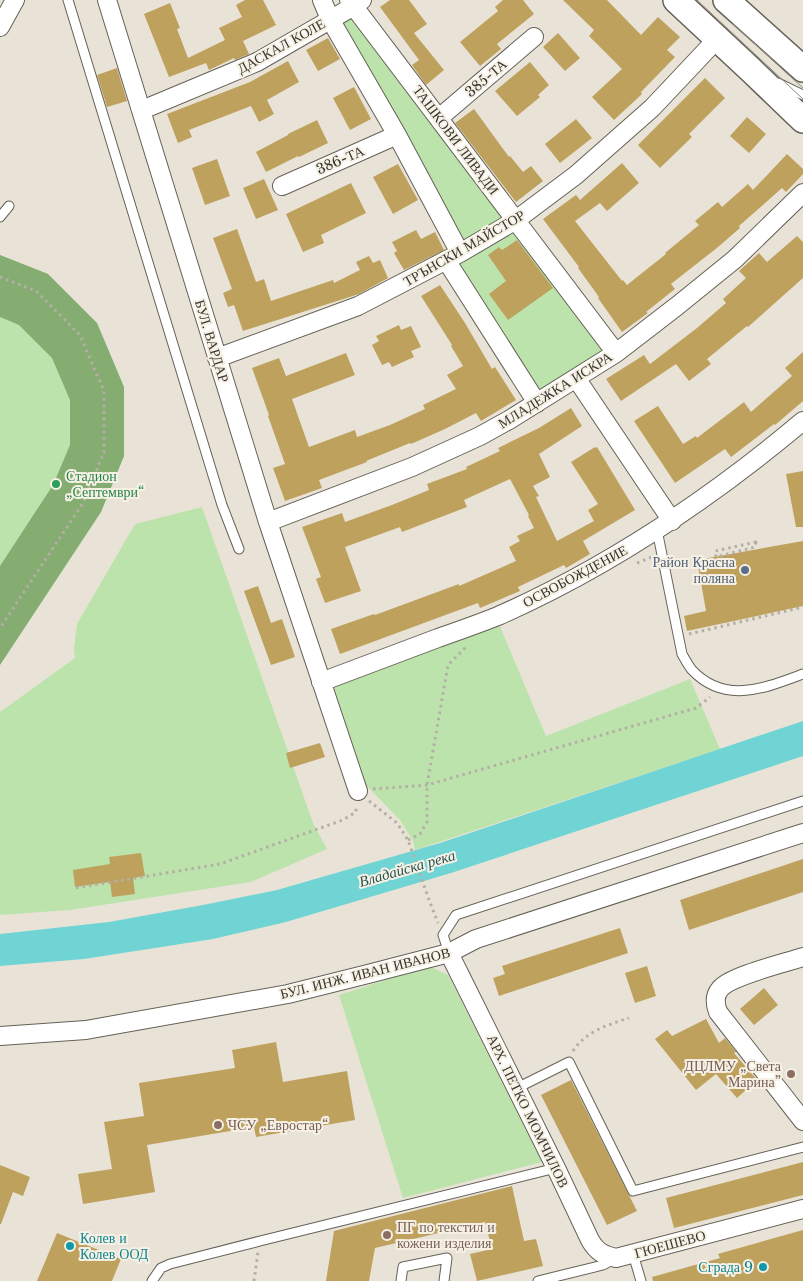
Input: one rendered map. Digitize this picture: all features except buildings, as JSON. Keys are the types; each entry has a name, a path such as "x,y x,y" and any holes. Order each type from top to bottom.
{"main road":[{"path":"676,0 803,120"},
{"path":"726,0 803,69"}],"street":[{"path":"0,27 15,0"},
{"name":"БУЛ. ВАРДАР","path":"108,0 268,522 358,791"},
{"path":"322,0 330,19 397,134 453,256 537,403"},
{"name":"ДАСКАЛ КОЛЕ","path":"142,110 257,62 355,2"},
{"name":"ТАШКОВИ ЛИВАДИ","path":"355,2 439,118 616,353"},
{"name":"385-ТА","path":"439,118 534,37"},
{"name":"ТРЪНСКИ МАЙСТОР","path":"217,358 358,306 453,256 516,220 576,175 652,108 718,38"},
{"name":"386-ТА","path":"282,186 397,134"},
{"name":"МЛАДЕЖКА ИСКРА","path":"268,522 412,467 480,436 537,403 616,353 677,306 735,259 803,193"},
{"path":"576,378 664,525"},
{"name":"ОСВОБОЖДЕНИЕ","path":"320,682 496,616 588,571 664,525 720,487 803,421"},
{"name":"БУЛ. ИНЖ. ИВАН ИВАНОВ","path":"0,1036 86,1030 288,994 368,974 449,953 476,940 803,833"},
{"name":"АРХ. ПЕТКО МОМЧИЛОВ","path":"449,953 517,1088 590,1240 595,1248 608,1256 616,1258"},
{"path":"803,957 727,983 720,988 715,1000 718,1012 803,1121"},
{"name":"ГЮЕШЕВО","path":"616,1258 803,1209"}],"lane":[{"path":"68,0 219,495 239,549"},
{"path":"751,70 803,95"},
{"path":"0,217 9,206"},
{"path":"664,525 662,553 682,654 691,669 704,681 720,688 737,691 763,688 803,674"},
{"path":"449,953 443,935 456,915 803,801"},
{"path":"517,1088 569,1062 633,1191 803,1146"},
{"path":"152,1281 161,1268 170,1264 556,1168"},
{"path":"633,1254 641,1281"},
{"path":"401,1281 403,1267 447,1258 444,1281"},
{"name":"ГЮЕШЕВО","path":"538,1281 603,1264 616,1258"}],"path":[{"path":"0,277 36,291 80,335 104,391 104,452 83,503 0,628"},
{"path":"756,542 755,547 716,557 714,551 739,546 756,542"},
{"path":"630,566 662,553"},
{"path":"678,637 803,607"},
{"path":"408,840 420,834 427,822 427,785 448,665 469,644"},
{"path":"358,791 427,785 696,708 720,688"},
{"path":"358,791 396,823 408,840 443,935"},
{"path":"76,888 229,861 348,817 356,812 358,791"},
{"path":"569,1062 578,1043 586,1036 608,1025 629,1018"},
{"path":"254,1281 260,1241"}],"green space":[{"path":"354,9 513,220 461,249 333,20"},
{"path":"516,220 616,353 537,403 446,260"},
{"name":"Стадион „Септември“","path":"0,255 48,274 97,323 124,387 124,456 101,512 0,665"},
{"name":"Стадион „Септември“","path":"0,255 48,274 97,323 124,387 124,456 101,512 0,665 0,566 53,485 70,445 70,400 52,358 19,325 0,317"},
{"path":"202,507 313,823 327,849 251,882 70,910 0,915 0,712 75,658 74,648 77,624 135,524"},
{"path":"496,617 546,736 690,679 720,749 415,850 413,841 400,820 364,783 330,685"},
{"path":"429,966 448,975 542,1162 403,1198 339,995"}],"water":[{"name":"Владайска река","path":"803,721 803,756 451,873 286,922 213,939 84,959 0,966 0,934 109,922 277,890 440,843"}],"tram line":[{"path":"697,0 803,99"},
{"path":"733,24 803,88"}],"place":[{"name":"Стадион „Септември“","path":"56,484"},
{"name":"Район Красна поляна","path":"745,570"},
{"name":"ДЦЛМУ „Света Марина”","path":"791,1074"},
{"name":"ЧСУ „Евростар“","path":"218,1125"},
{"name":"ПГ по текстил и кожени изделия","path":"387,1235"},
{"name":"Колев и Колев ООД","path":"70,1246"},
{"name":"Сграда 9","path":"763,1267"}]}
